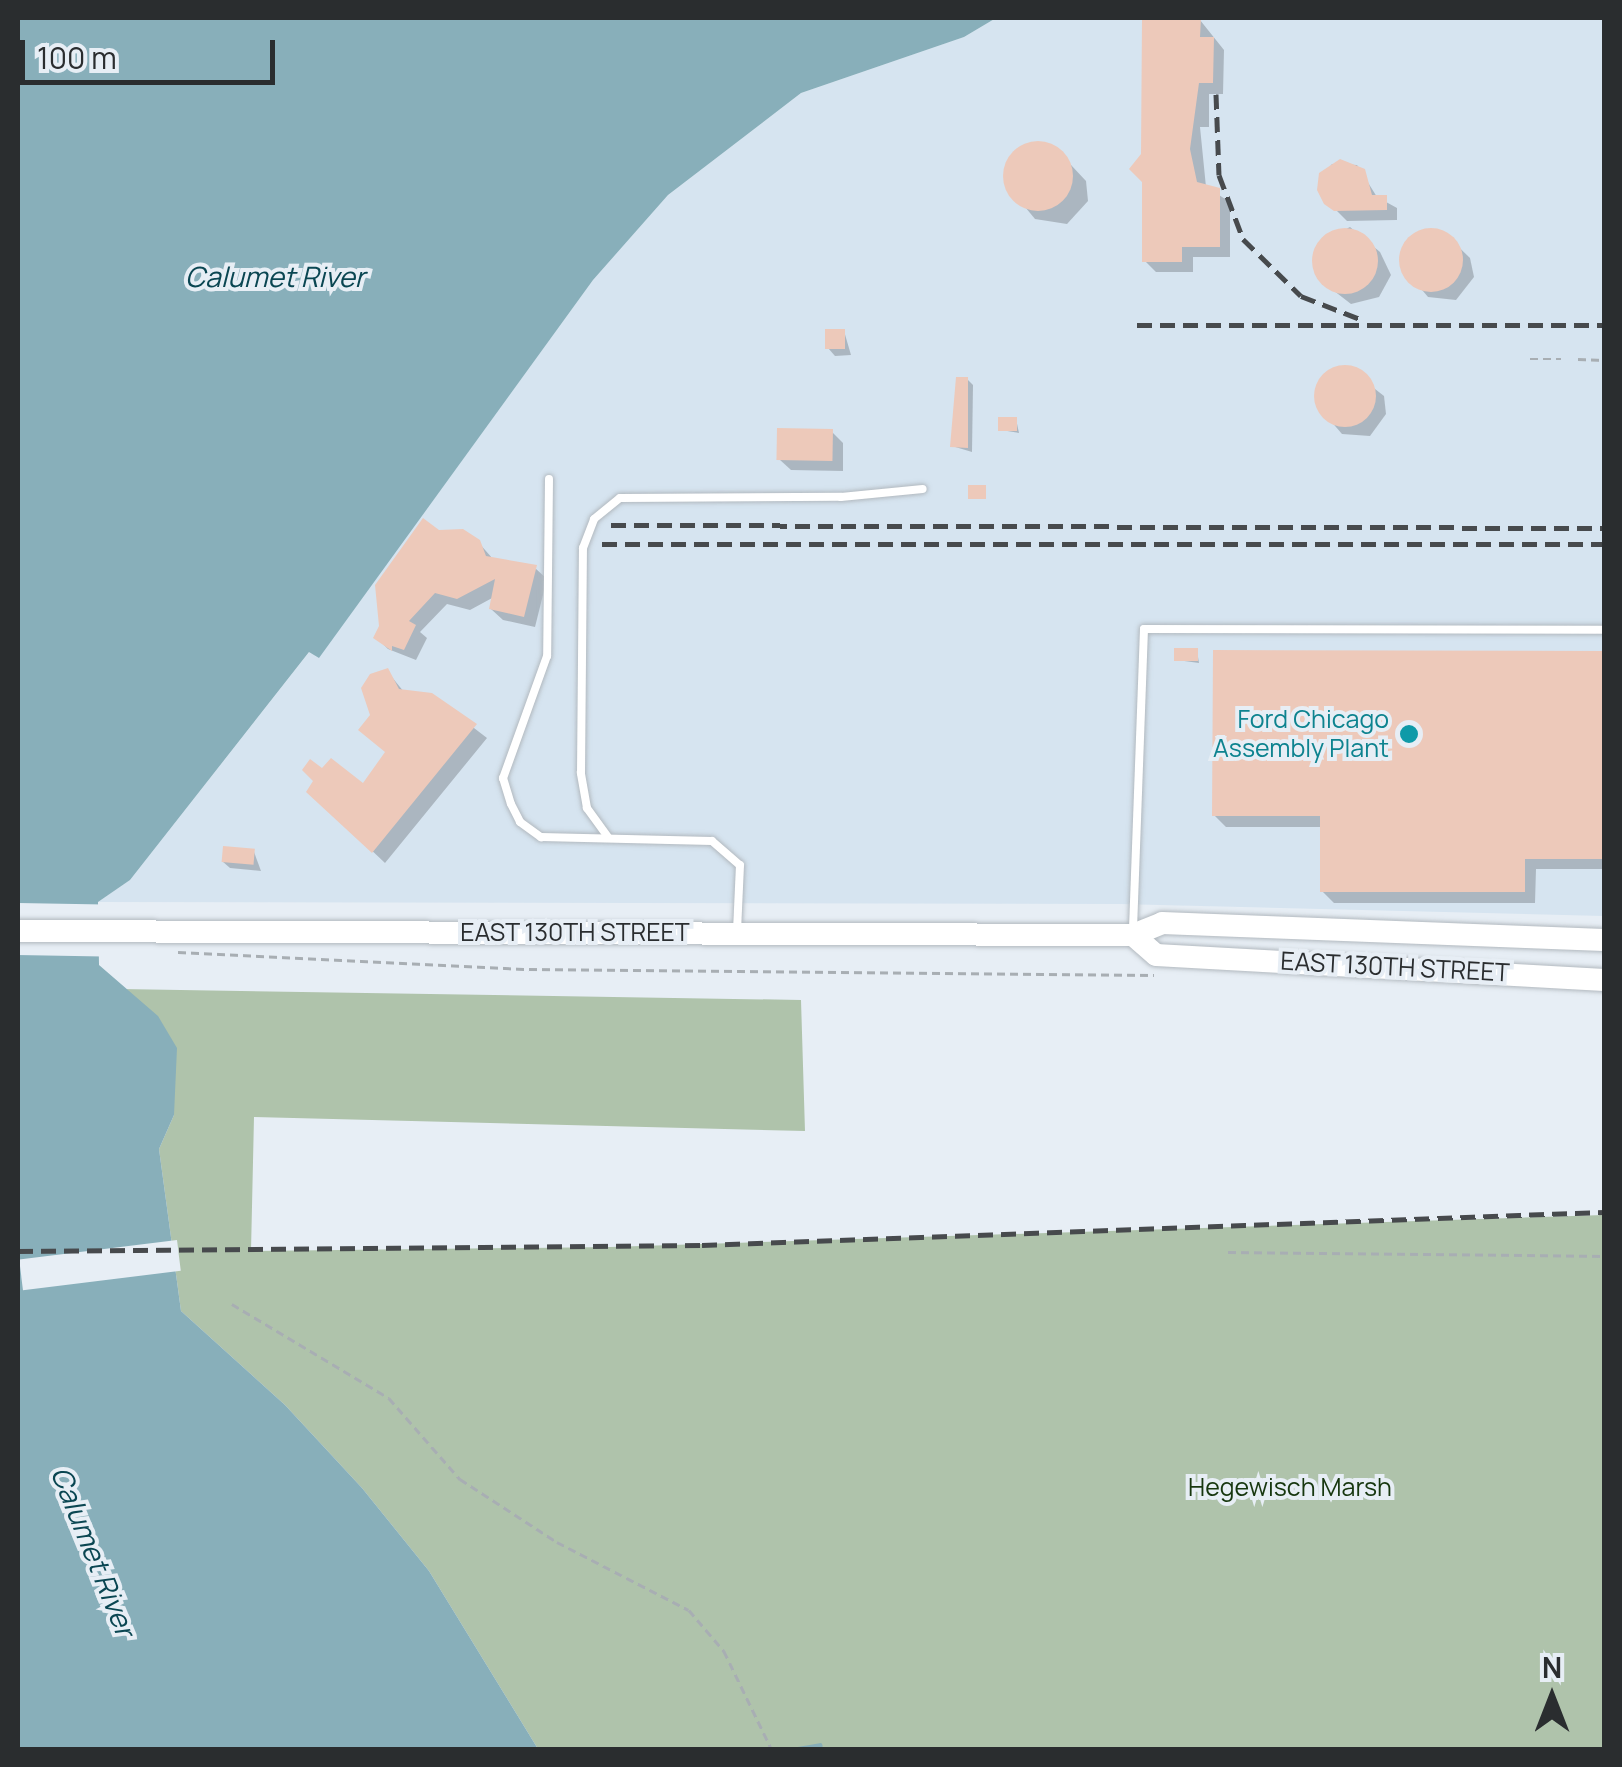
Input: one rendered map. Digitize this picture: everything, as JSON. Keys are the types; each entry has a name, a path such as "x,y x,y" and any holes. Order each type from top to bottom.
{"main road":[{"name":"EAST 130TH STREET","path":"18,931 158,942 737,932 1133,935 1162,923 1604,940"},
{"name":"EAST 130TH STREET","path":"1133,935 1156,955 1604,980"}],"lane":[{"path":"548,480 547,656 503,778 520,822 542,838 712,842 740,865 737,932"},
{"path":"608,837 587,808 581,773 583,548 594,519 620,498 841,497 923,488"},
{"path":"1133,935 1144,629 1604,630"}],"path":[{"path":"1530,359 1561,359"},
{"path":"1578,359 1604,360"},
{"path":"158,942 529,969 1164,976"},
{"path":"1228,1252 1604,1256"},
{"path":"232,1304 390,1398 460,1479 558,1542 689,1610 724,1651 771,1748"}],"shaded area":[{"path":"996,18 1604,18 1604,916 1119,904 98,902 130,880 310,651 319,657 593,280 668,195 801,93 964,37"}],"green space":[{"name":"Hegewisch Marsh","path":"120,989 801,1000 805,1131 254,1117 251,1251 610,1247 1604,1215 1604,1749 538,1749 429,1571 362,1488 285,1405 181,1311 159,1149 174,1115"}],"water":[{"name":"Calumet River","path":"18,18 996,18 964,37 801,93 668,195 593,280 319,658 309,652 130,880 98,902 99,965 158,1016 177,1048 174,1115 159,1149 181,1311 285,1405 362,1488 429,1571 538,1749 18,1749"}],"pier":[{"path":"18,903 104,905 103,956 18,955"},
{"path":"177,1240 181,1271 23,1290 19,1259"}],"building":[{"path":"1142,18 1201,18 1200,37 1214,37 1213,83 1199,83 1190,149 1197,182 1220,188 1220,247 1182,247 1182,262 1142,262 1142,182 1129,169 1141,154"},
{"path":"1038,141 1052,143 1063,151 1071,162 1071,190 1063,201 1052,209 1038,211 1024,209 1013,201 1005,190 1003,176 1005,162 1013,151 1024,143"},
{"path":"1340,159 1365,169 1372,195 1387,195 1387,210 1334,211 1324,204 1317,190 1319,173"},
{"path":"1345,228 1369,237 1378,261 1369,285 1345,294 1321,285 1312,261 1321,237"},
{"path":"1431,228 1454,237 1463,260 1454,283 1431,292 1408,283 1399,260 1408,237"},
{"path":"825,329 845,329 845,349 825,349"},
{"path":"1345,365 1367,374 1376,396 1367,418 1345,427 1323,418 1314,396 1323,374"},
{"path":"956,377 968,377 968,448 950,447"},
{"path":"998,417 1017,417 1017,431 998,431"},
{"path":"777,428 833,429 832,461 776,460"},
{"path":"968,485 986,485 986,499 968,499"},
{"path":"423,518 439,530 463,529 480,540 486,556 537,565 524,617 489,609 495,579 457,599 435,593 409,621 416,625 404,650 392,646 392,651 373,638 379,626 375,585"},
{"path":"1174,648 1198,648 1198,661 1174,661"},
{"name":"Ford Chicago Assembly Plant","path":"1213,650 1604,651 1604,859 1525,859 1525,892 1320,892 1320,816 1212,816"},
{"path":"388,668 399,689 432,693 477,724 372,853 306,792 313,781 302,770 310,759 322,768 331,758 363,783 385,752 358,730 370,715 361,688 370,674"},
{"path":"223,846 255,849 253,865 222,862"}],"waterway":[{"path":"792,1750 820,1745"}],"railway":[{"path":"1216,94 1219,175 1243,239 1301,296 1360,319"},
{"path":"1137,325 1604,325"},
{"path":"611,525 1604,528"},
{"path":"602,544 1604,544"},
{"path":"18,1251 702,1245 1604,1212"}],"place":[{"name":"Ford Chicago Assembly Plant","path":"1409,734"}]}
